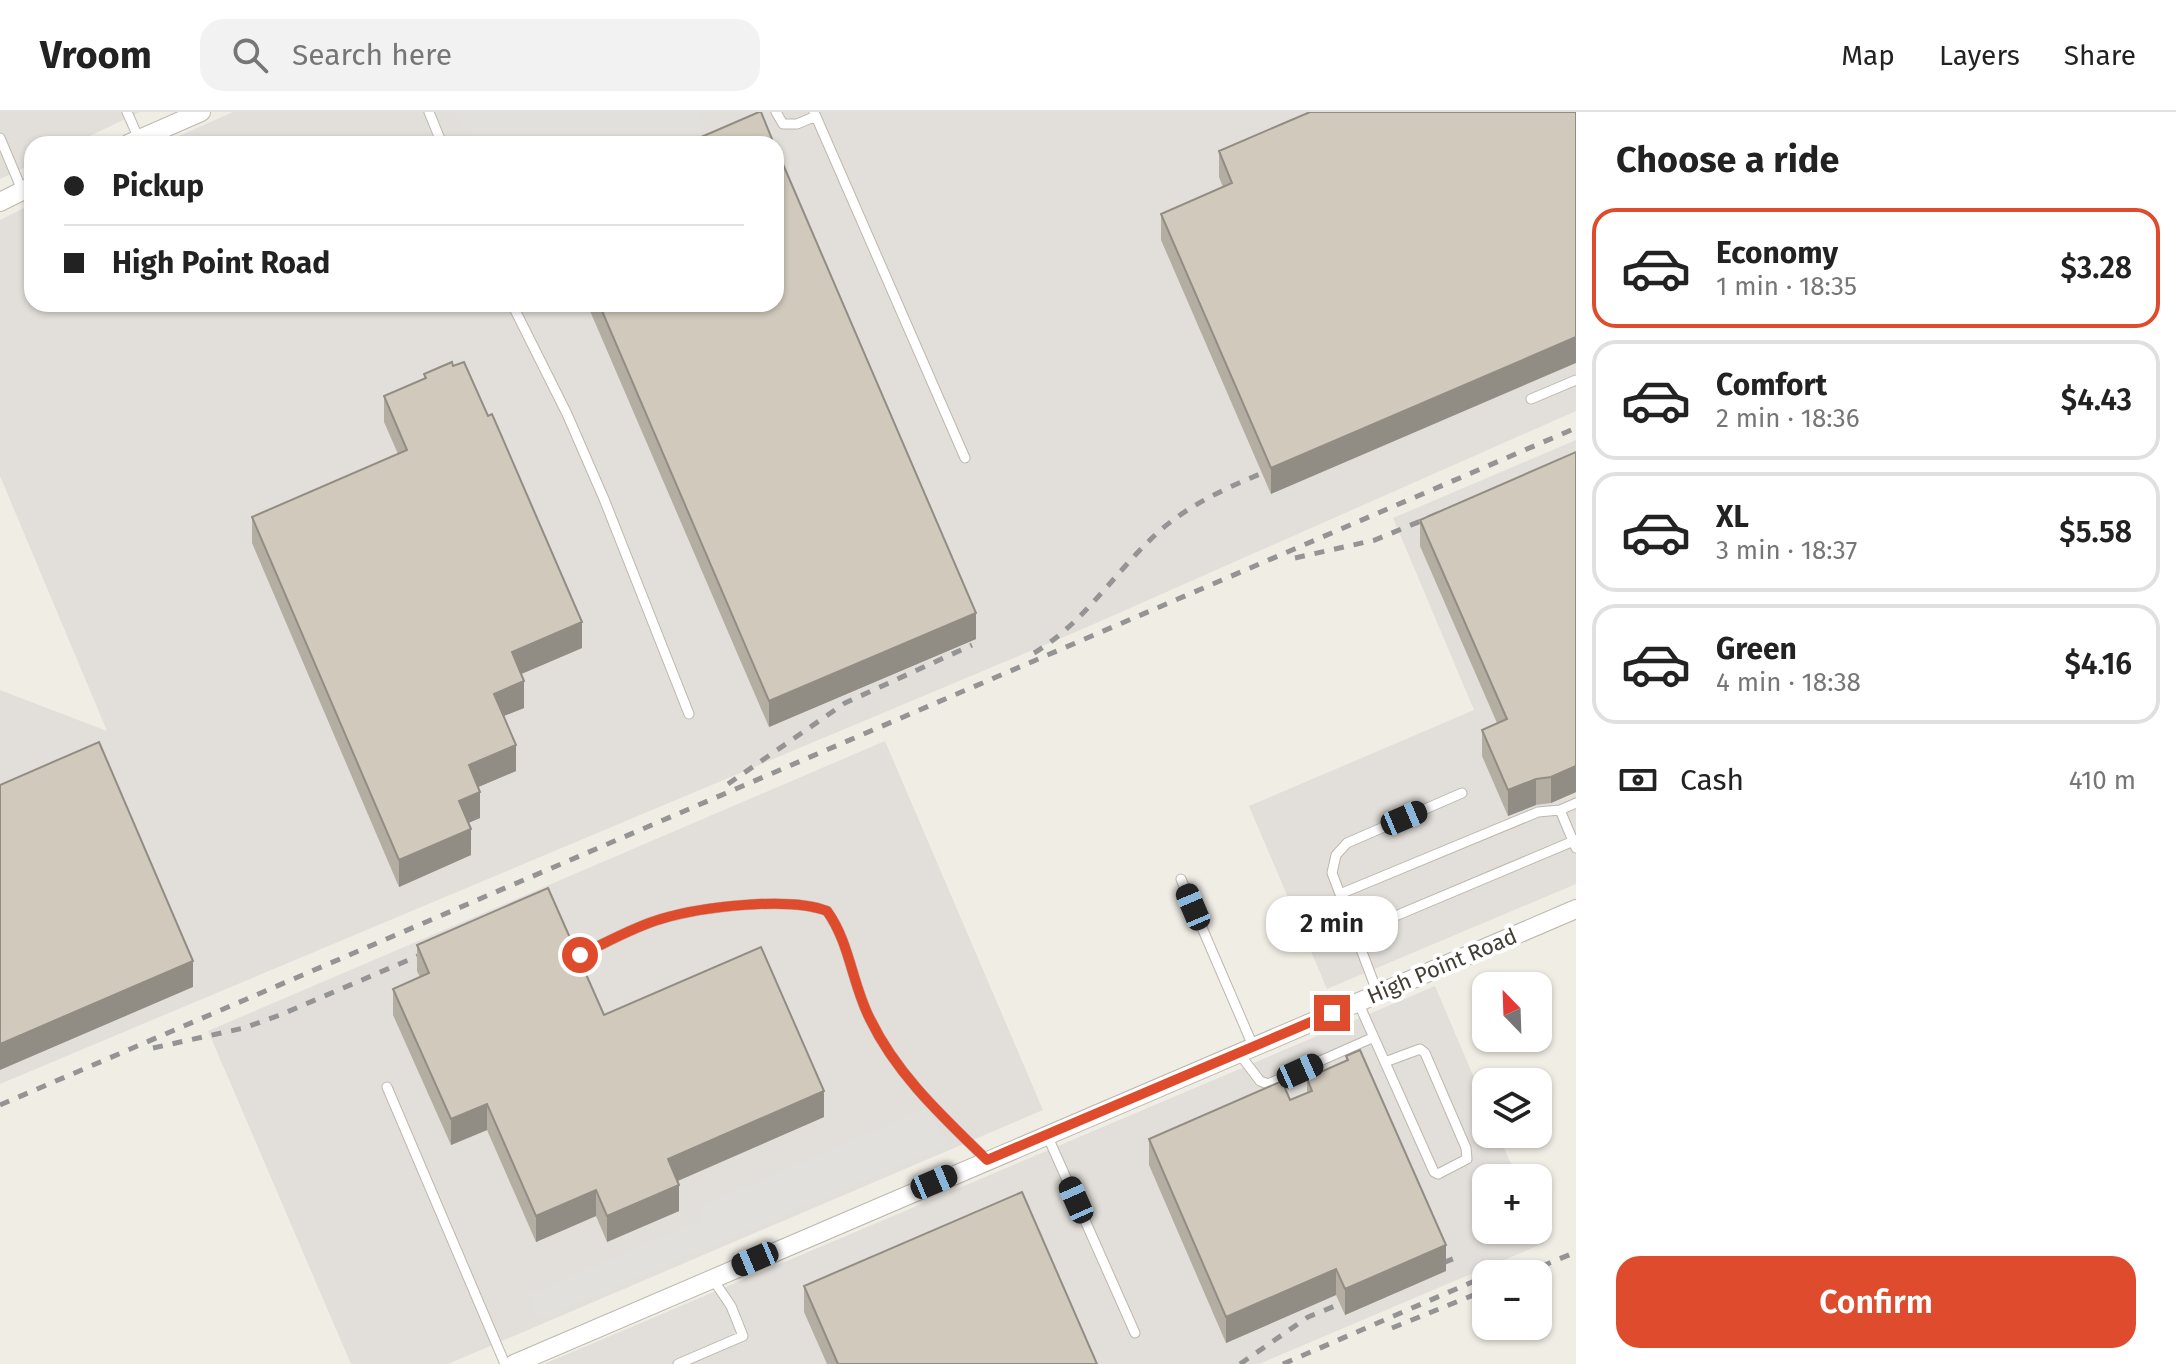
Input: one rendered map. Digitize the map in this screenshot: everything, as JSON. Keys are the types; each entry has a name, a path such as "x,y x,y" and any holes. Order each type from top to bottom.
{"street":[{"path":"147,136 201,112"},
{"path":"0,202 24,190"},
{"name":"High Point Road","path":"514,1364 1576,909"}],"lane":[{"path":"127,112 132,136"},
{"path":"429,112 439,136"},
{"path":"776,112 783,124 790,125 815,114 965,458"},
{"path":"0,138 24,182"},
{"path":"516,312 585,456 689,714"},
{"path":"1531,399 1576,380"},
{"path":"1378,994 1332,873 1336,855 1347,843 1462,793"},
{"path":"1340,894 1538,812 1560,810 1576,803"},
{"path":"1355,933 1575,843 1560,810"},
{"path":"1181,879 1260,1081 1268,1084 1372,1038"},
{"path":"580,955 660,919 782,902 813,905 827,911 845,945 854,984 889,1053 906,1078 987,1160"},
{"path":"1358,1002 1434,1172 1438,1174 1467,1159 1466,1148 1425,1053 1420,1049 1385,1062"},
{"path":"387,1087 505,1364"},
{"path":"1047,1135 1135,1333"},
{"path":"678,1364 743,1336 731,1306 712,1278"}],"shaded area":[{"path":"0,112 140,112 90,136 24,136 24,168 0,179"},
{"path":"233,112 1576,112 1576,411 1085,628 0,1084 0,690 107,731 0,476 0,220 24,208 24,312 784,312 784,136 179,136"},
{"path":"455,112 698,112 706,132 696,136 466,136"},
{"path":"1576,440 1576,884 1327,989 1249,806 1474,710 1393,518"},
{"path":"885,741 1043,1110 448,1364 351,1364 208,1031"},
{"path":"1435,986 1472,1073 1472,1148 1504,1148 1511,1164 1472,1164 1472,1244 1542,1244 1504,1260 1472,1260 1472,1274 1259,1364 544,1364"},
{"path":"925,1109 950,1144 538,1320 528,1295 702,1220 697,1208"}],"building":[{"path":"761,112 771,136 704,136"},
{"path":"1310,112 1576,112 1576,337 1271,468 1161,214 1232,183 1219,151"},
{"path":"784,167 976,613 769,701 602,312 784,312"},
{"path":"452,362 453,366 464,362 488,416 492,414 582,622 512,652 524,681 494,694 516,745 469,765 480,792 459,801 471,829 399,860 252,517 407,450 384,396 426,378 424,374"},
{"path":"1576,452 1576,766 1508,790 1482,730 1507,719 1420,520"},
{"path":"99,742 193,961 0,1044 0,785"},
{"path":"548,888 604,1015 761,947 824,1091 668,1159 679,1185 607,1216 596,1190 536,1216 487,1104 451,1119 393,989 429,973 417,945"},
{"path":"1360,1050 1446,1245 1345,1289 1336,1269 1226,1317 1149,1139 1282,1081 1290,1100 1312,1091 1307,1078 1348,1060 1346,1056"},
{"path":"1022,1192 1097,1364 838,1364 804,1286"}],"railway":[{"path":"0,1105 1576,428"},
{"path":"1034,653 1081,615 1161,530 1187,510 1260,474"},
{"path":"1295,558 1375,540 1440,513"},
{"path":"728,784 845,703 972,645"},
{"path":"153,1048 244,1028 439,947"},
{"path":"1552,1262 1576,1252"},
{"path":"1425,1270 1455,1258"},
{"path":"1283,1364 1472,1282"},
{"path":"1240,1364 1308,1317 1362,1295"},
{"path":"1392,1328 1472,1296"}],"route":[{"path":"580,955 660,919 782,902 813,905 827,911 845,945 854,984 870,1021 889,1053 906,1078 987,1160 1332,1013"}]}
